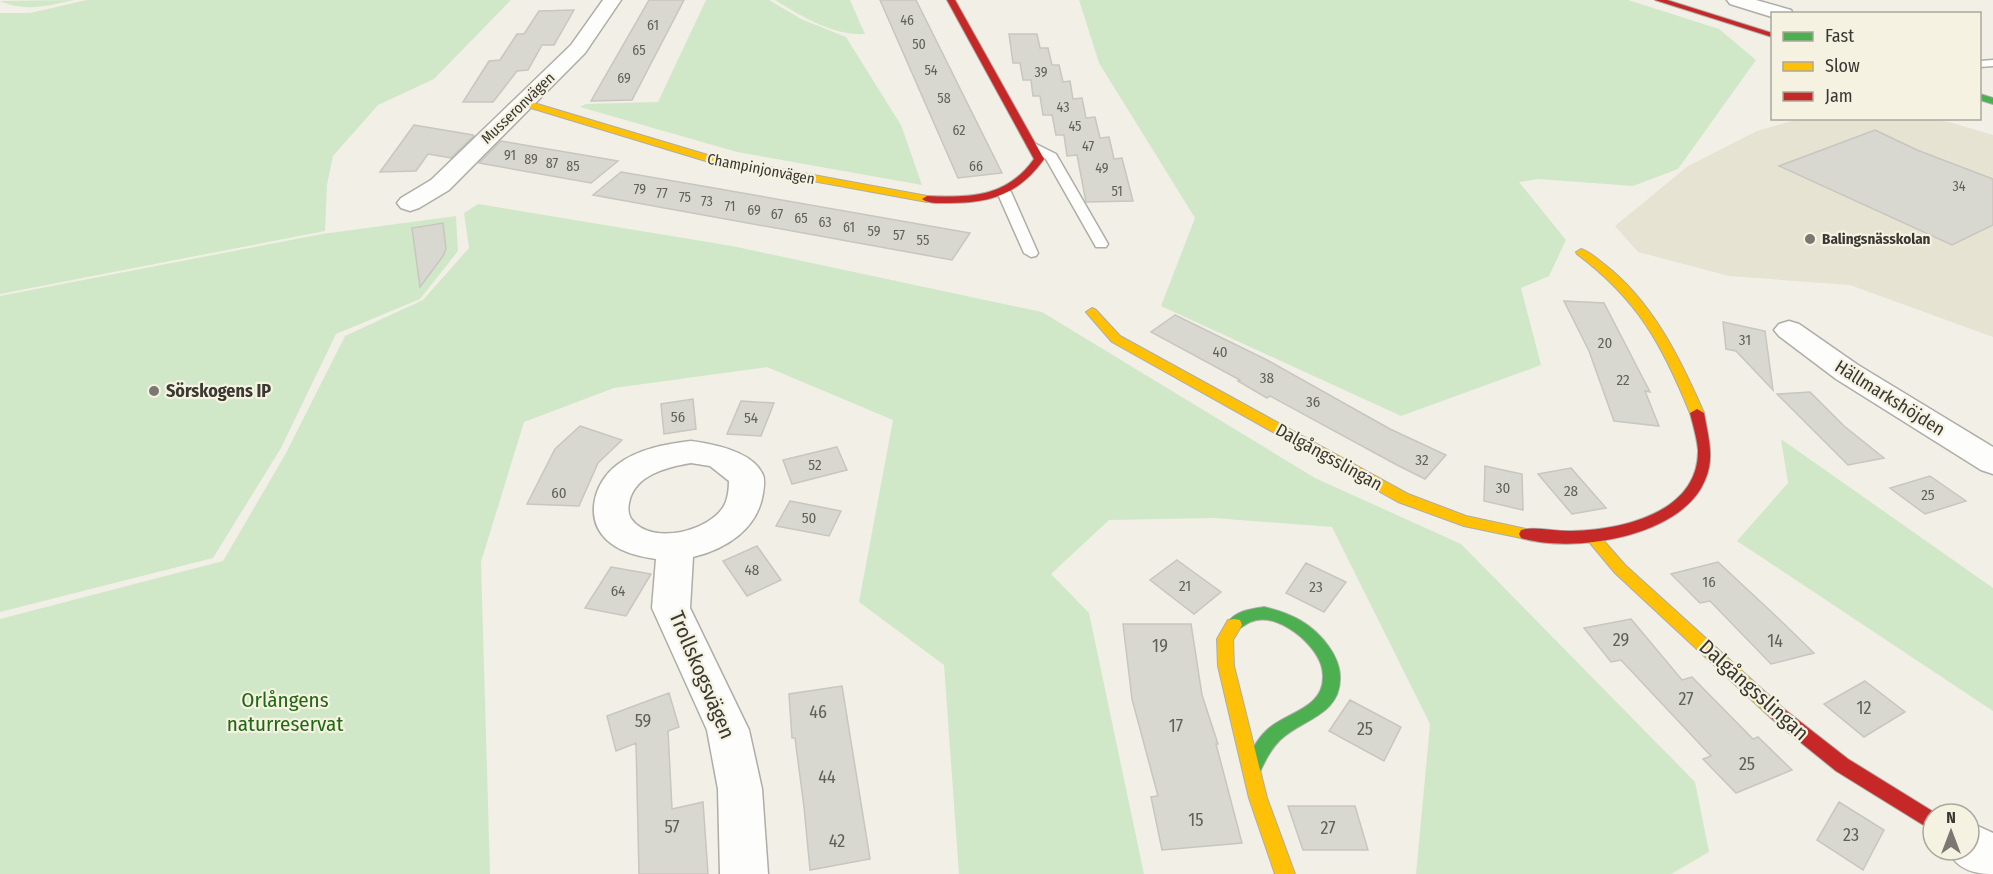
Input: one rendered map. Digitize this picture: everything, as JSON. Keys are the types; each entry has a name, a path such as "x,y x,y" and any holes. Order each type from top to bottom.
{"street":[{"name":"Musseronvägen","path":"410,203 440,185 578,49 612,0"},
{"path":"951,0 1034,147"},
{"path":"1659,0 1771,34"},
{"path":"1736,0 1777,12"},
{"name":"Champinjonvägen","path":"524,103 741,167 920,198 968,200 1004,192 1028,178 1035,169 1039,159 1034,147"},
{"name":"Dalgångsslingan","path":"1092,312 1116,339 1404,499 1461,520 1500,528 1548,537 1592,537 1629,530 1655,521 1691,496 1704,472 1707,441 1670,359 1633,298 1581,252"},
{"name":"Hällmarkshöjden","path":"1789,330 1846,372 1993,462"},
{"name":"Dalgångsslingan","path":"1592,537 1620,569 1798,732 1842,765 1921,814"},
{"name":"Trollskogsvägen","path":"675,548 671,608 728,730 740,789 744,874"},
{"path":"1252,770 1267,741 1287,724 1311,714 1326,702 1332,687 1332,670 1325,650 1315,636 1288,618 1261,614 1241,617 1228,631 1224,646 1226,666 1258,798 1285,874"}],"lane":[{"path":"1034,147 1051,157 1101,243"},
{"path":"1004,192 1031,253"}],"shaded area":[{"name":"Balingsnässkolan","path":"1796,120 1934,120 1993,135 1993,337 1850,285 1729,276 1638,252 1615,226 1688,166 1757,131"}],"green space":[{"path":"74,0 28,7 0,1"},
{"path":"87,0 511,0 434,79 378,105 333,156 327,185 325,231 0,294 0,13 30,13"},
{"path":"706,0 769,0 801,19 846,37 901,125 922,185 737,152 580,107 586,104 658,102"},
{"path":"775,0 850,0 865,34 841,32 829,28"},
{"path":"1079,0 1628,0 1719,29 1756,60 1678,169 1633,186 1538,179 1519,182 1566,240 1549,276 1521,288 1541,365 1401,416 1161,306 1195,218 1099,63"},
{"name":"Orlångens naturreservat","path":"478,204 732,246 1042,312 1315,478 1461,544 1695,782 1709,852 1671,874 1416,874 1430,724 1332,527 1214,518 1109,520 1051,574 1089,613 1144,874 959,874 944,665 859,602 893,420 767,367 614,388 524,422 481,562 490,874 0,874 0,619 223,561 285,455 345,336 423,300 469,248 464,213"},
{"name":"Sörskogens IP","path":"456,216 458,251 420,299 336,334 281,448 213,558 0,612 0,296 322,234"},
{"path":"1781,439 1993,588 1993,711 1737,541 1788,483"}],"building":[{"path":"649,0 684,0 632,100 591,101"},
{"path":"880,0 916,0 1002,173 958,178"},
{"path":"574,10 554,45 542,45 528,70 517,71 493,102 463,102 489,61 500,60 517,34 524,34 539,11"},
{"path":"1009,34 1037,34 1040,48 1048,48 1052,65 1059,65 1063,82 1070,81 1073,99 1082,98 1086,118 1095,117 1100,138 1109,137 1114,159 1122,158 1133,201 1086,202 1077,155 1067,156 1064,135 1056,135 1052,115 1043,115 1040,96 1033,96 1031,80 1023,80 1020,63 1013,63"},
{"path":"414,125 474,136 451,158 428,154 416,171 380,172"},
{"path":"1875,130 1917,150 1993,179 1993,225 1952,245 1779,166"},
{"path":"501,141 618,161 591,183 479,163"},
{"path":"621,172 970,233 952,260 593,195"},
{"path":"443,223 446,249 420,287 412,228"},
{"path":"1564,301 1604,303 1650,392 1645,391 1659,426 1614,421 1589,351"},
{"path":"1175,315 1267,360 1390,429 1446,455 1425,479 1270,396 1267,398 1238,381 1240,380 1151,332"},
{"path":"1723,322 1765,331 1773,390 1736,351 1726,349"},
{"path":"1810,392 1844,426 1884,458 1848,465 1777,394"},
{"path":"693,399 696,429 664,434 661,404"},
{"path":"741,401 774,403 761,436 727,434"},
{"path":"580,426 622,440 598,463 579,506 527,504 555,449"},
{"path":"837,447 847,470 792,484 783,460"},
{"path":"1485,466 1522,474 1523,510 1484,501"},
{"path":"1571,468 1606,508 1572,514 1538,474"},
{"path":"1930,476 1966,501 1925,514 1890,488"},
{"path":"790,501 841,511 829,536 776,526"},
{"path":"757,546 781,580 747,596 723,561"},
{"path":"1177,560 1221,592 1194,614 1150,580"},
{"path":"1718,562 1814,653 1771,664 1710,601 1700,603 1671,574"},
{"path":"1306,563 1346,582 1324,612 1286,593"},
{"path":"611,567 651,574 626,616 585,608"},
{"path":"1631,619 1682,680 1692,677 1753,739 1758,737 1792,770 1736,793 1703,759 1711,756 1621,660 1611,662 1584,628"},
{"path":"1123,624 1191,624 1202,695 1218,744 1216,744 1242,843 1162,850 1151,797 1158,796 1132,699"},
{"path":"1865,681 1905,712 1864,737 1824,704"},
{"path":"842,686 870,859 810,870 795,738 792,738 789,694"},
{"path":"669,693 679,727 668,731 672,809 703,802 708,874 639,874 636,743 616,751 607,716"},
{"path":"1350,700 1401,727 1384,761 1329,731"},
{"path":"1839,802 1884,830 1863,870 1817,840"},
{"path":"1288,806 1355,806 1368,850 1303,850"}],"traffic: fast":[{"path":"1981,97 1993,101"},
{"path":"1234,625 1248,616 1264,613 1281,617 1298,626 1313,638 1325,653 1332,670 1332,686 1324,702 1272,736 1252,770"}],"traffic: slow":[{"path":"524,103 709,159 927,199"},
{"path":"1581,252 1605,270 1638,304 1658,333 1697,413"},
{"path":"1092,312 1116,339 1403,498 1464,521 1526,534"},
{"path":"1592,537 1620,569 1778,714"},
{"path":"1234,625 1225,639 1226,666 1258,798 1285,874"}],"traffic: jam":[{"path":"927,199 959,200 1005,190 1018,183 1029,173 1039,159 951,0"},
{"path":"1659,0 1771,35"},
{"path":"1526,534 1558,537 1592,536 1626,531 1656,520 1682,503 1699,480 1705,450 1697,413"},
{"path":"1778,714 1842,765 1921,814"}],"place":[{"name":"Balingsnässkolan","path":"1810,239"},
{"name":"Sörskogens IP","path":"154,391"}]}
